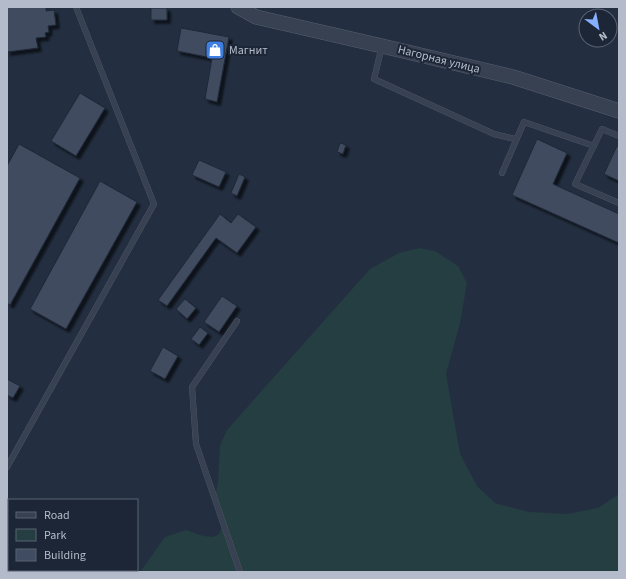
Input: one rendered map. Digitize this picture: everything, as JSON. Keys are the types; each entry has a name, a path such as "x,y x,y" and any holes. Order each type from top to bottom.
{"street":[{"name":"Нагорная улица","path":"238,7 256,17 512,77 619,111"}],"lane":[{"path":"7,467 154,204 76,7"},
{"path":"382,46 374,79 494,134 515,139"},
{"path":"502,173 515,139 524,122 594,146"},
{"path":"619,136 602,129 575,184 619,203"},
{"path":"237,321 192,387 196,444 240,572"}],"green space":[{"path":"419,248 435,251 458,266 467,283 460,323 446,374 460,454 477,486 495,503 529,512 567,514 598,508 619,494 619,572 140,572 165,537 186,530 203,536 213,537 219,534 224,521 215,497 218,482 220,446 227,430 370,269 399,253"}],"building":[{"path":"7,7 46,7 46,11 54,10 56,25 48,26 49,32 45,33 46,37 36,38 38,48 7,52"},
{"path":"151,8 167,8 167,20 151,20"},
{"path":"181,28 229,37 217,102 205,99 212,58 177,51"},
{"path":"80,93 105,108 76,156 51,141"},
{"path":"537,139 567,153 553,184 619,214 619,243 512,195"},
{"path":"340,143 346,145 343,154 337,152"},
{"path":"19,144 80,178 10,305 7,303 7,166"},
{"path":"617,146 619,147 619,181 604,174"},
{"path":"199,160 226,172 219,187 192,175"},
{"path":"239,174 245,177 237,196 231,193"},
{"path":"100,181 137,202 66,329 30,309"},
{"path":"220,214 231,223 238,214 256,227 237,253 216,238 167,306 158,300"},
{"path":"222,296 237,306 219,332 204,322"},
{"path":"185,299 196,308 187,319 176,309"},
{"path":"200,327 208,333 199,345 191,339"},
{"path":"163,347 178,356 165,379 150,371"},
{"path":"7,379 20,386 13,398 7,395"},
{"path":"7,509 8,540 7,539"}],"place":[{"name":"Магнит","path":"215,50"}]}
